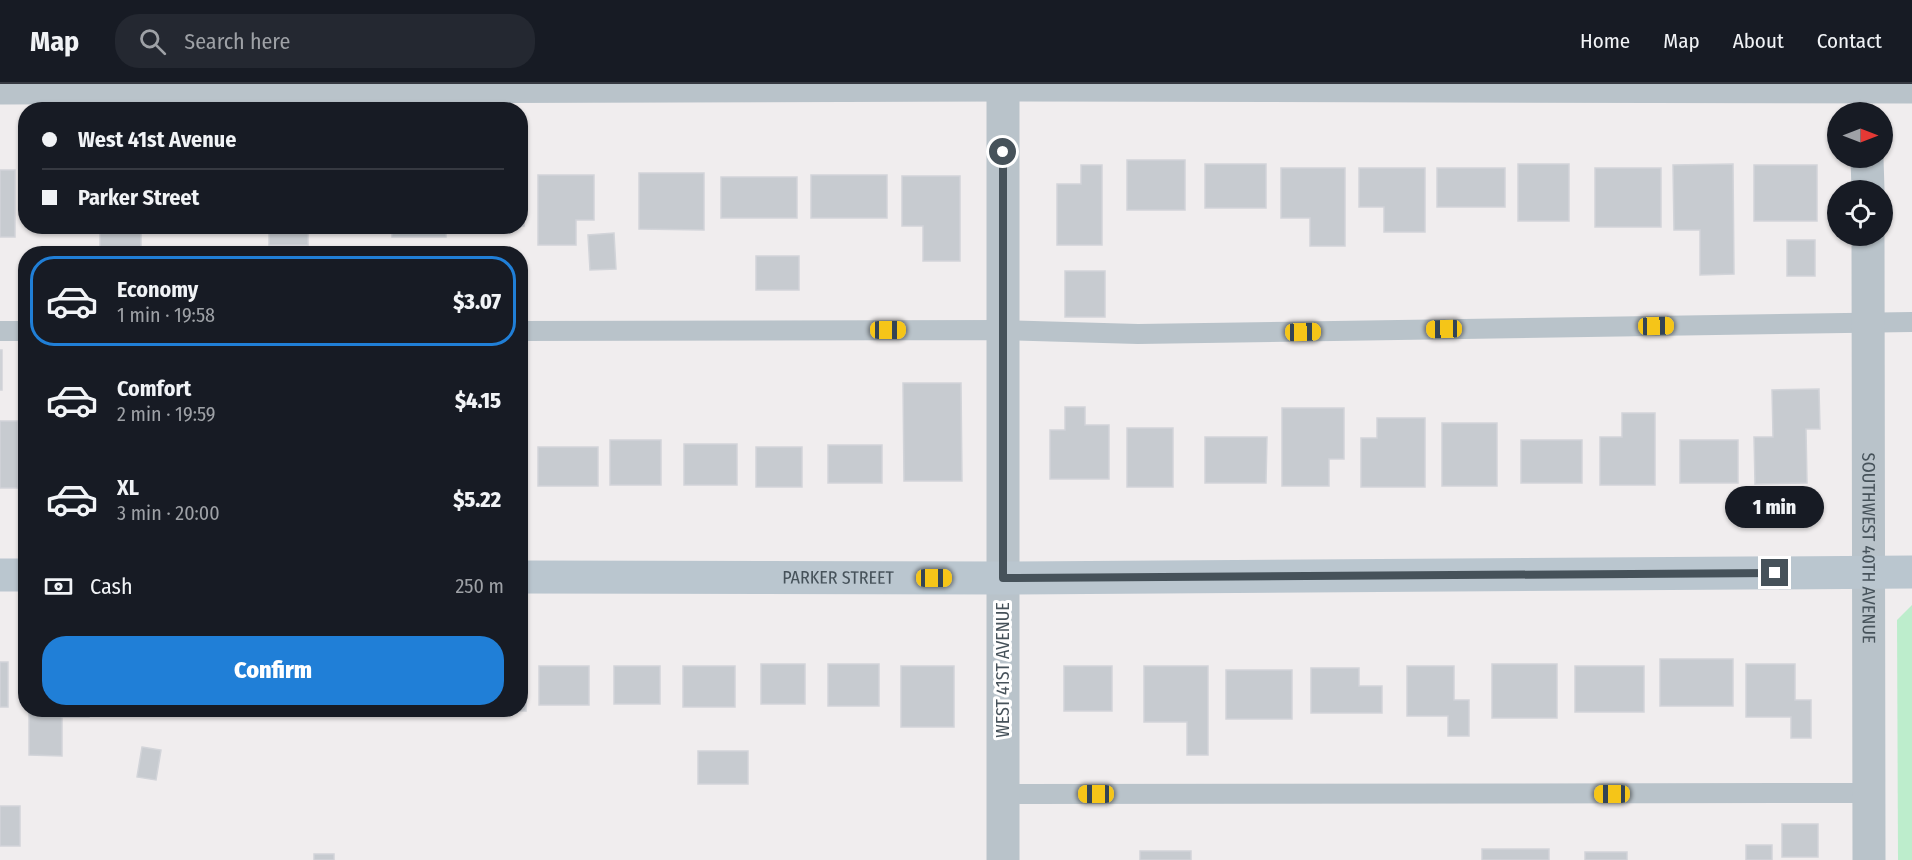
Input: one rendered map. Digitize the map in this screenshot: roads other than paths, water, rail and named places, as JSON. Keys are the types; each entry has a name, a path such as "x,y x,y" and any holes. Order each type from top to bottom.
{"main road":[{"name":"PARKER STREET","path":"528,577 1003,578 1912,572"},
{"path":"0,575 18,576"}],"street":[{"path":"0,88 1003,85 1867,94 1912,87"},
{"name":"WEST 41ST AVENUE","path":"1003,85 1003,860"},
{"name":"SOUTHWEST 40TH AVENUE","path":"1868,246 1869,860"}],"lane":[{"path":"528,331 1003,330 1138,334 1912,322"},
{"path":"0,331 18,331"},
{"path":"1002,794 1870,793"}]}
